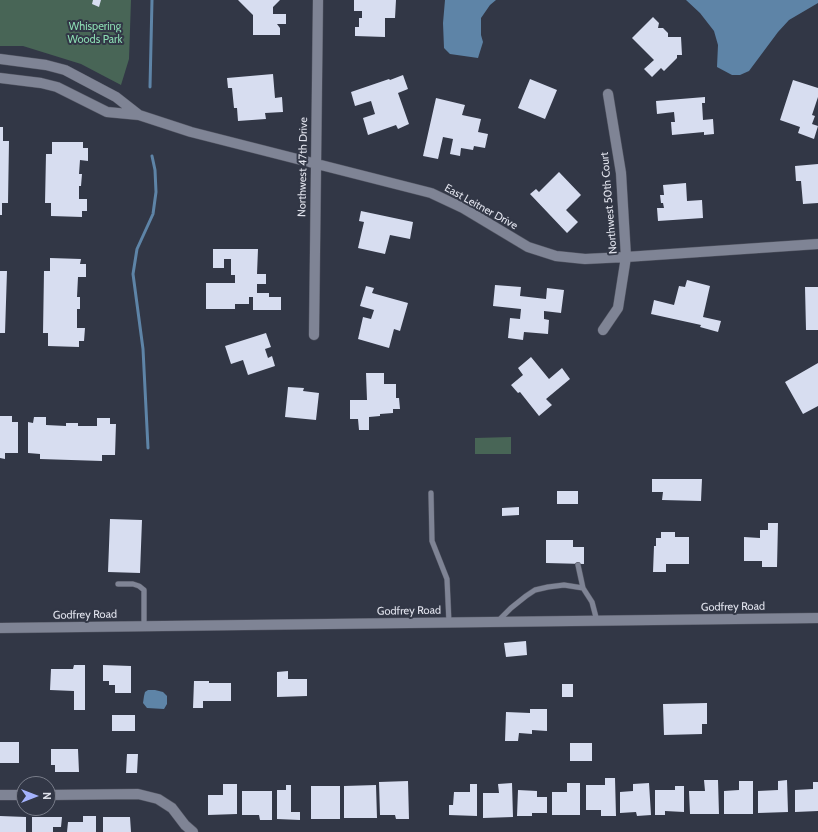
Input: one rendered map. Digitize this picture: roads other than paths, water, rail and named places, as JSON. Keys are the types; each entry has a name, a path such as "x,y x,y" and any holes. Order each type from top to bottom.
{"street":[{"name":"Northwest 47th Drive","path":"314,335 318,0"},
{"name":"East Leitner Drive","path":"0,59 46,65 65,70 116,97 140,116"},
{"path":"41,83 46,65"},
{"name":"East Leitner Drive","path":"0,78 41,83 57,87 107,112 140,116 191,132 431,193 463,208 528,247 556,256 585,259 818,244"},
{"name":"Northwest 50th Court","path":"603,330 618,308 626,257 621,174 608,94"},
{"name":"Godfrey Road","path":"0,628 818,618"},
{"path":"56,794 138,794 158,799 172,808 185,825 193,832"},
{"path":"0,795 16,795"}],"lane":[{"path":"431,493 432,541 447,580 449,623"},
{"path":"578,565 583,588 592,602 597,621"},
{"path":"118,584 133,584 140,586 144,590 144,626"},
{"path":"498,622 511,608 535,590 564,585 583,588"}],"water":[{"path":"445,0 496,0 490,5 481,18 481,35 483,42 478,58 450,54 444,48 443,23"},
{"path":"686,0 818,0 818,3 789,20 778,32 749,71 740,75 732,75 717,67 718,45 714,31 700,13"},
{"path":"148,690 163,692 167,696 167,704 164,709 147,708 143,703 145,692"}],"waterway":[{"path":"150,87 152,0"},
{"path":"148,448 143,349 133,274 137,249 153,214 156,192 155,170 152,156"}],"park label":[{"name":"Whispering Woods Park","path":"95,33"}]}
